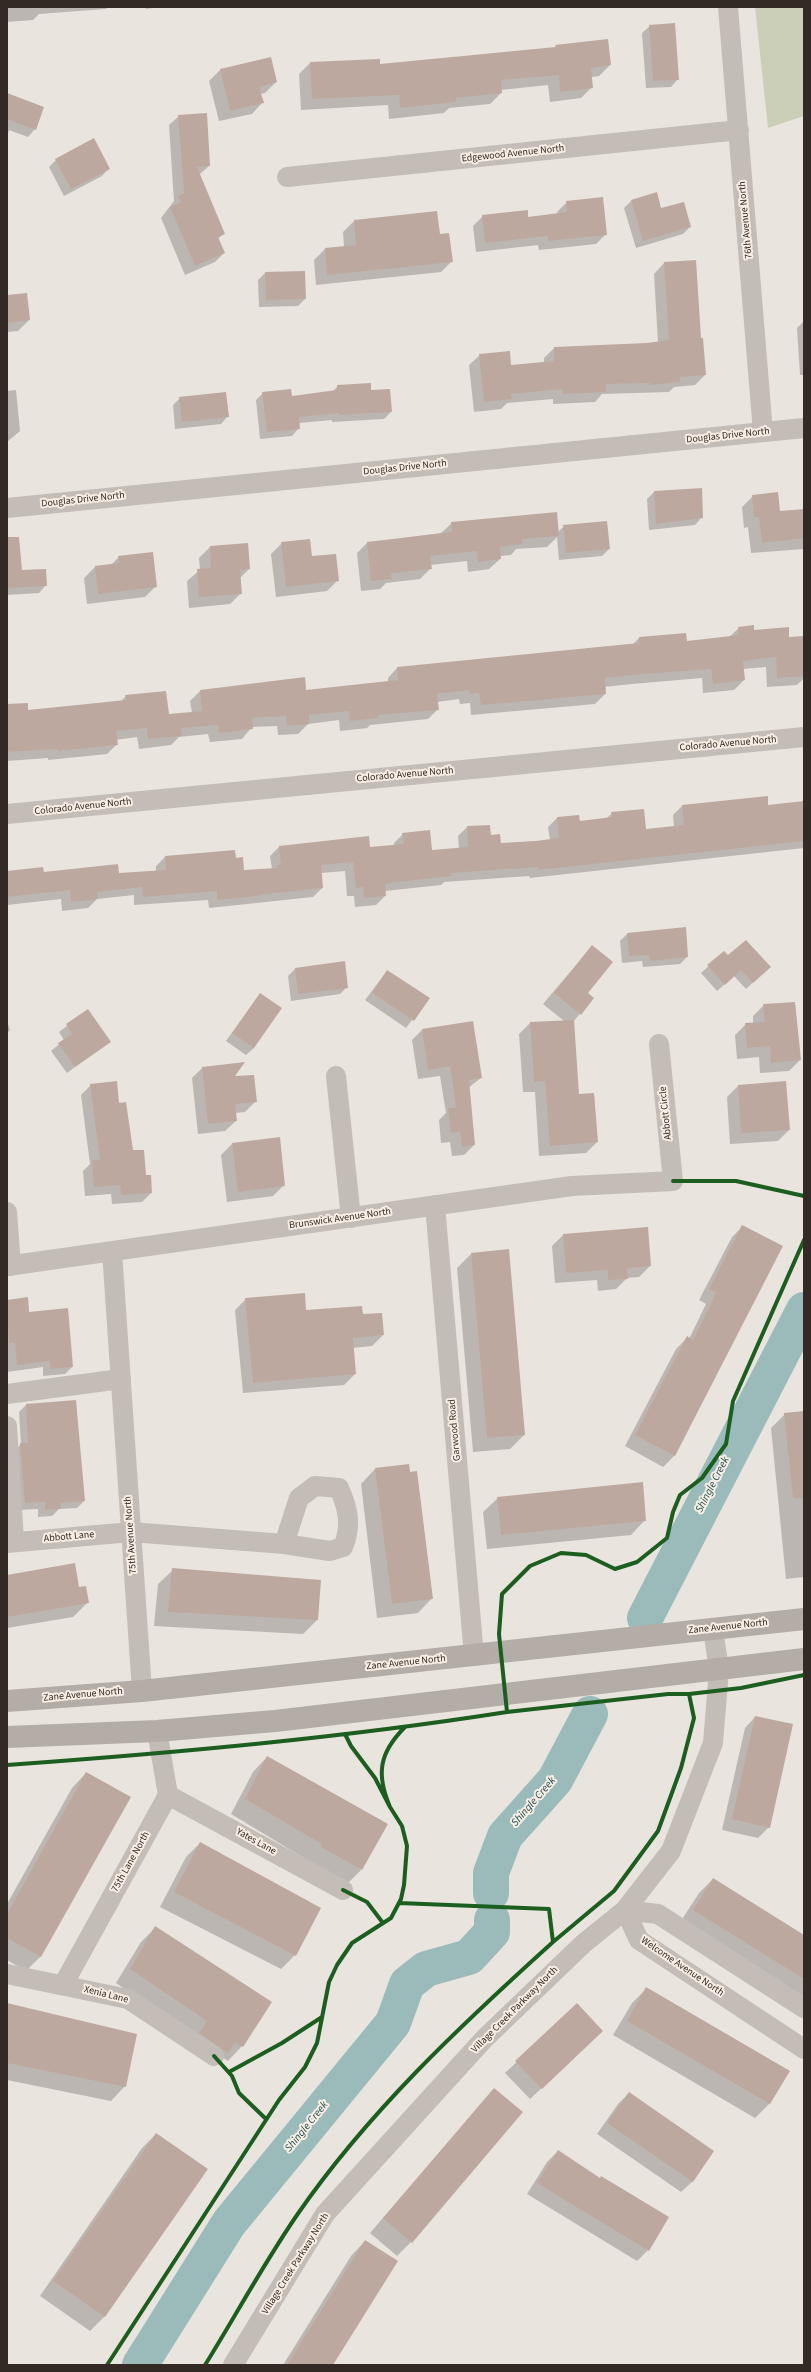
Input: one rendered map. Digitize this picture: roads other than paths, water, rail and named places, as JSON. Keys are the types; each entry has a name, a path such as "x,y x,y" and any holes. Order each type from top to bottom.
{"street":[{"name":"76th Avenue North","path":"728,7 763,432"},
{"name":"Edgewood Avenue North","path":"287,177 739,130"},
{"name":"Douglas Drive North","path":"7,508 804,428"},
{"name":"Colorado Avenue North","path":"7,814 804,737"},
{"name":"Abbott Circle","path":"659,1044 674,1181"},
{"path":"336,1076 351,1218"},
{"name":"Brunswick Avenue North","path":"9,1266 572,1186 674,1181"},
{"name":"Garwood Road","path":"435,1205 474,1656"},
{"path":"7,1212 9,1266"},
{"name":"75th Avenue North","path":"112,1252 142,1690"},
{"path":"7,1394 121,1379"},
{"path":"7,1426 11,1542"},
{"name":"Abbott Lane","path":"11,1542 131,1532 284,1544"},
{"name":"Zane Avenue North","path":"7,1701 142,1690 474,1656 804,1619"},
{"name":"Village Creek Parkway North","path":"233,2365 325,2214 484,2039 583,1944 625,1910 671,1852 713,1743 719,1670 713,1629"},
{"path":"7,1737 157,1731 275,1721 804,1660"},
{"path":"157,1731 168,1795"},
{"name":"Yates Lane","path":"168,1795 343,1890"},
{"name":"75th Lane North","path":"63,1985 168,1795"},
{"path":"625,1910 658,1914 804,2008"},
{"name":"Welcome Avenue North","path":"625,1910 639,1940 804,2049"},
{"name":"Xenia Lane","path":"7,1974 128,1999 214,2056"}],"waterway":[{"name":"Shingle Creek","path":"645,1618 804,1310"},
{"name":"Shingle Creek","path":"491,1893 491,1873 505,1836 555,1780 590,1714"},
{"name":"Shingle Creek","path":"140,2365 229,2223 393,2023 407,1984 426,1969 469,1957 492,1932 492,1920"}]}
